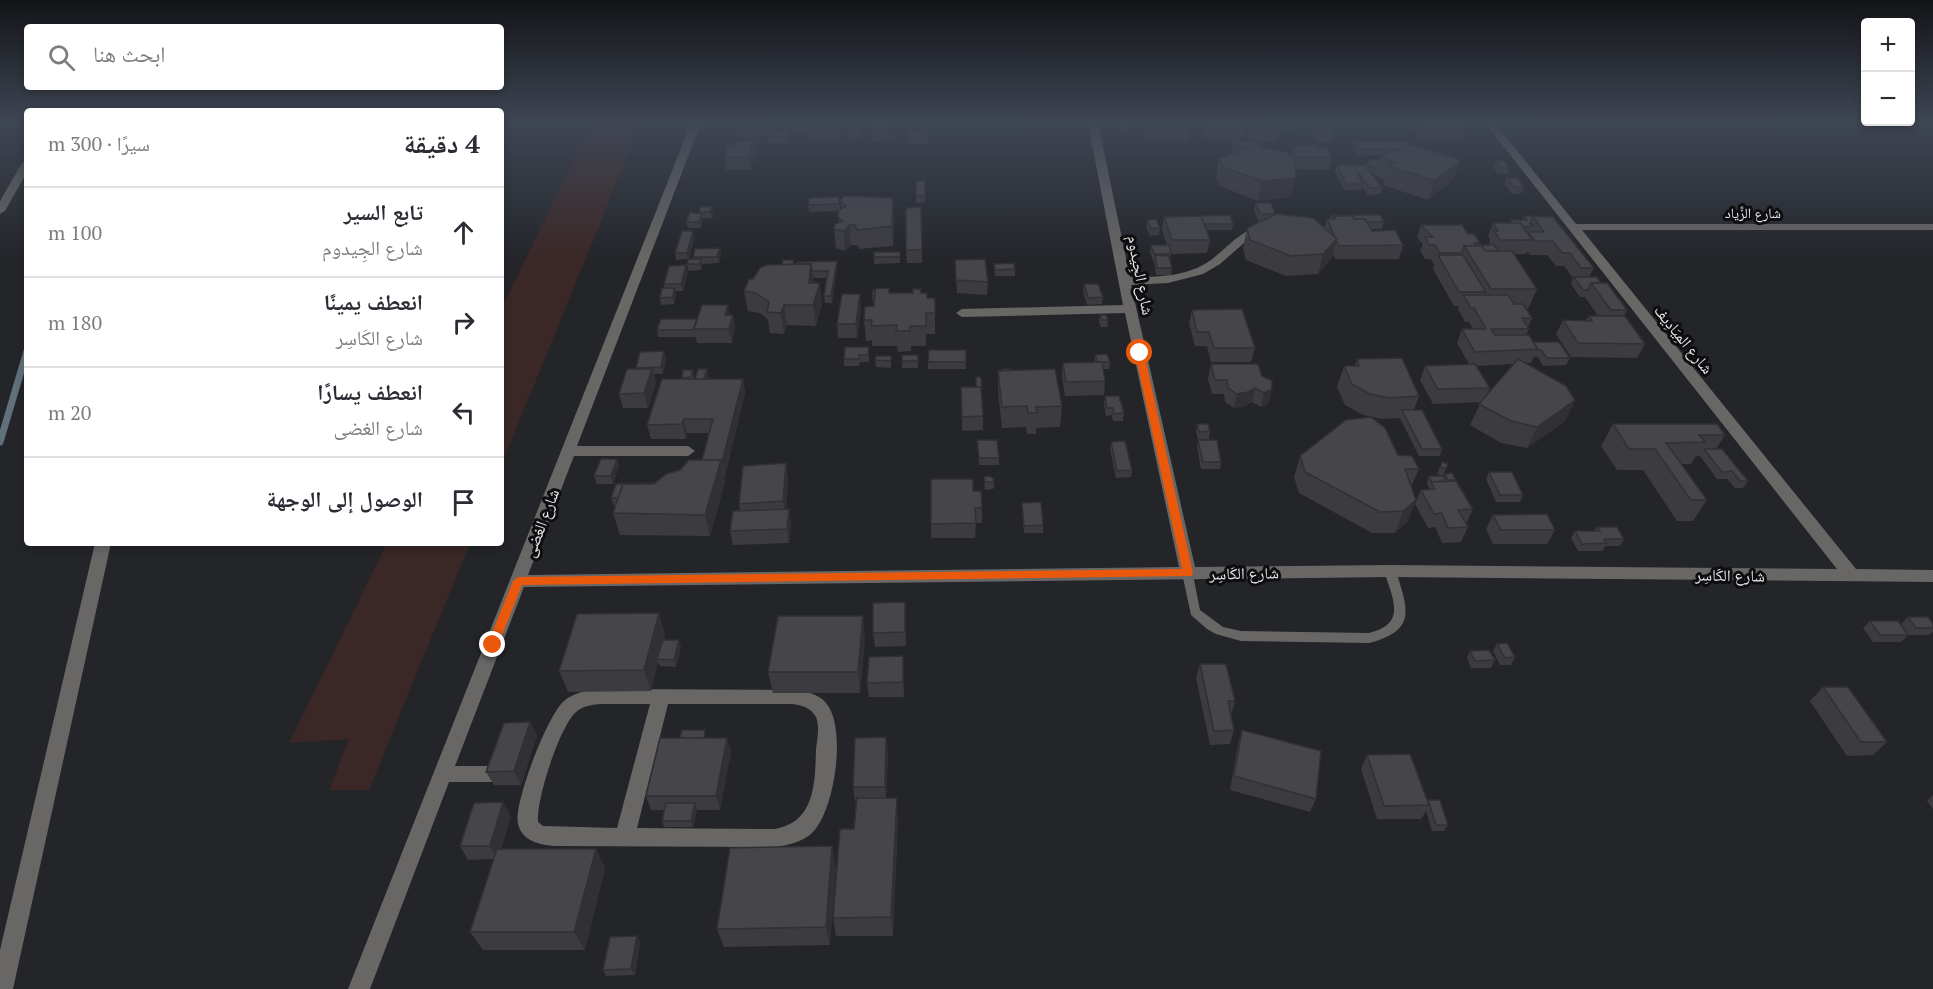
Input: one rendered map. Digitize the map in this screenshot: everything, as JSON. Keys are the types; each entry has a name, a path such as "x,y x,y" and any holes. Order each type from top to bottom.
{"street":[{"path":"0,211 24,169"},
{"name":"شارع الغضى","path":"358,989 678,169"},
{"name":"شارع الجِيدوم","path":"1102,169 1130,309 1188,573"},
{"name":"شارع المِيَادِيف","path":"1527,169 1852,576"},
{"path":"1125,281 1154,281 1192,274 1218,260 1245,234 1255,229 1276,227"},
{"name":"شارع الزِّياد","path":"1573,227 1933,227"},
{"path":"962,313 1130,309"},
{"path":"570,451 688,451"},
{"path":"2,989 102,546"},
{"name":"شارع الكَاسِر","path":"518,581 1390,571 1933,576"},
{"path":"603,696 661,696 792,697 813,701 826,716 827,726 818,810 808,824 793,834 775,838 555,837 534,832 528,825 527,815 531,773 561,717 579,700 603,696"},
{"path":"625,837 661,696"},
{"path":"442,774 499,774"}],"lane":[{"path":"1188,573 1195,612 1220,631 1241,636 1369,638 1386,633 1398,624 1401,618 1402,611 1390,571"}],"shaded area":[{"path":"569,169 622,169 504,459 504,303"},
{"path":"386,546 469,546 369,790 329,790 349,739 289,743"}],"building":[{"path":"1229,169 1296,169 1295,178 1262,181"},
{"path":"1339,169 1368,169 1382,188 1370,188 1356,170 1363,184 1346,184"},
{"path":"1398,169 1449,169 1434,181"},
{"path":"1507,178 1517,178 1524,187 1514,187"},
{"path":"916,181 925,181 925,196 916,196"},
{"path":"845,196 893,198 892,226 857,230 855,225 849,225 844,231 834,229 835,224 843,221 838,217 838,211 846,206 840,200"},
{"path":"839,197 839,204 808,205 809,198"},
{"path":"1256,203 1271,203 1275,214 1260,214"},
{"path":"712,206 710,212 699,212 701,207"},
{"path":"921,207 922,250 906,250 906,208"},
{"path":"690,212 702,214 699,222 686,222"},
{"path":"1277,214 1313,218 1337,239 1323,254 1291,256 1250,240 1247,228"},
{"path":"1230,215 1233,224 1204,224 1200,216"},
{"path":"1331,215 1347,216 1334,216 1332,219"},
{"path":"1353,215 1380,215 1384,222 1367,222 1365,219 1355,219"},
{"path":"1201,216 1210,240 1172,240 1164,217"},
{"path":"1334,216 1353,216 1354,219 1365,219 1372,231 1395,230 1403,245 1339,246 1327,219 1336,219"},
{"path":"1524,216 1533,216 1530,223 1533,226 1523,227 1520,223 1514,223 1511,220 1527,220"},
{"path":"1533,216 1553,217 1594,268 1581,268 1570,253 1562,253 1553,241 1535,241 1528,232 1544,232"},
{"path":"1156,219 1160,228 1151,229 1147,220"},
{"path":"1493,223 1520,223 1532,240 1500,240 1494,231 1498,231"},
{"path":"1421,225 1462,225 1468,234 1474,234 1480,243 1474,243 1476,246 1464,246 1462,253 1440,253 1435,245 1429,245 1425,237 1433,237"},
{"path":"682,231 693,231 687,253 675,253"},
{"path":"1151,245 1169,245 1171,254 1154,254"},
{"path":"1479,245 1494,245 1498,251 1485,251"},
{"path":"1464,246 1482,246 1485,251 1512,251 1537,289 1491,289"},
{"path":"720,248 717,257 693,257 695,249"},
{"path":"874,252 900,252 900,257 874,257"},
{"path":"1155,255 1169,256 1172,268 1157,268"},
{"path":"1438,255 1463,255 1486,292 1459,292"},
{"path":"688,259 701,259 700,264 687,264"},
{"path":"985,259 988,282 956,280 955,260"},
{"path":"783,260 794,260 793,264 782,265"},
{"path":"837,261 831,296 824,296 828,271 812,271 811,264 796,264 797,262"},
{"path":"1014,263 1015,269 995,270 994,264"},
{"path":"811,264 809,283 820,283 813,305 784,305 781,313 767,312 769,302 756,293 744,291 749,279 753,279 760,268 767,265"},
{"path":"686,265 681,284 664,284 669,266"},
{"path":"1574,277 1597,277 1601,283 1591,283 1588,290 1583,290"},
{"path":"1591,283 1607,283 1627,310 1611,310"},
{"path":"1084,284 1098,284 1103,297 1088,298"},
{"path":"662,288 674,288 673,297 660,298"},
{"path":"889,288 889,293 913,293 913,289 920,289 921,293 927,293 927,298 935,298 935,313 926,313 926,326 910,326 910,331 896,331 897,325 871,326 872,320 864,320 865,307 874,306 875,289"},
{"path":"842,294 860,294 856,324 837,324"},
{"path":"1463,295 1508,295 1514,304 1523,304 1532,318 1522,318 1529,329 1491,329 1495,335 1529,335 1538,349 1475,352 1462,329 1486,329 1474,308 1471,308"},
{"path":"702,305 728,305 725,315 733,315 729,329 694,329"},
{"path":"1242,309 1255,348 1214,348 1209,332 1197,332 1192,310"},
{"path":"1100,315 1106,315 1108,320 1102,320"},
{"path":"1589,316 1625,316 1645,344 1578,343 1563,320 1592,321"},
{"path":"661,319 697,319 693,330 657,330"},
{"path":"1533,342 1559,342 1570,358 1547,358 1541,350 1537,350"},
{"path":"845,347 869,347 868,355 859,355 859,359 844,359"},
{"path":"929,350 966,350 966,362 928,362"},
{"path":"664,351 661,367 636,368 640,352"},
{"path":"1107,354 1110,362 1098,362 1095,355"},
{"path":"902,355 918,355 918,361 902,361"},
{"path":"876,356 891,356 891,361 875,360"},
{"path":"1402,358 1419,396 1389,398 1370,394 1352,384 1344,366 1359,366 1357,359"},
{"path":"1518,359 1566,386 1575,400 1537,427 1511,421 1479,404"},
{"path":"1102,362 1105,381 1066,382 1063,363"},
{"path":"1211,364 1258,364 1262,376 1272,381 1272,389 1264,393 1255,388 1237,394 1228,388 1227,380 1215,380"},
{"path":"1475,364 1490,388 1438,389 1425,366"},
{"path":"627,369 652,369 644,393 619,394"},
{"path":"698,369 707,369 704,379 695,379"},
{"path":"1055,369 1062,406 1036,407 1037,413 1028,413 1027,406 1002,407 998,371"},
{"path":"683,370 693,370 691,377 682,378"},
{"path":"976,377 981,377 982,391 981,387 976,387"},
{"path":"662,379 743,379 722,462 721,460 702,460 713,419 684,419 682,424 647,425"},
{"path":"961,387 981,387 983,416 962,417"},
{"path":"1105,396 1119,396 1124,413 1114,414 1113,408 1107,408"},
{"path":"1402,410 1422,410 1442,449 1422,449"},
{"path":"1371,417 1385,428 1398,455 1412,456 1419,469 1405,469 1416,500 1403,511 1380,512 1305,472 1300,456 1346,420"},
{"path":"1197,424 1208,424 1210,431 1199,432"},
{"path":"1613,424 1717,424 1725,435 1699,435 1705,442 1666,443 1707,500 1691,500 1655,449 1629,449"},
{"path":"977,440 997,440 999,458 979,458"},
{"path":"1198,440 1217,440 1221,462 1203,462"},
{"path":"1125,441 1132,470 1117,471 1111,442"},
{"path":"1704,449 1722,449 1748,481 1740,481 1732,471 1722,472"},
{"path":"601,459 617,459 611,476 594,476"},
{"path":"689,460 721,460 705,515 613,513 623,484 654,484 666,474 680,470"},
{"path":"1442,462 1448,464 1446,469 1440,467"},
{"path":"786,463 783,501 739,504 743,466"},
{"path":"1489,472 1512,472 1523,495 1500,495"},
{"path":"1452,473 1456,480 1448,480 1445,474"},
{"path":"989,476 994,479 993,482 985,482 984,477"},
{"path":"1429,476 1443,476 1446,481 1432,482"},
{"path":"931,479 973,479 973,491 981,491 982,508 975,508 976,523 931,524"},
{"path":"1456,481 1473,509 1458,510 1468,527 1448,528 1442,513 1434,514 1421,490 1435,489 1431,482"},
{"path":"654,483 623,484 618,498 611,498 616,484"},
{"path":"1041,502 1043,525 1024,526 1022,503"},
{"path":"789,509 787,529 730,531 733,511"},
{"path":"1547,514 1555,530 1501,530 1493,515"},
{"path":"1597,527 1617,527 1624,539 1604,539 1607,543 1582,544 1575,531 1600,531"},
{"path":"905,602 905,632 873,633 873,603"},
{"path":"659,613 644,670 559,671 577,614"},
{"path":"778,616 863,616 858,672 768,672"},
{"path":"1908,617 1928,617 1933,628 1916,628"},
{"path":"1870,621 1898,621 1908,635 1880,635"},
{"path":"663,640 679,640 674,660 657,659"},
{"path":"1507,643 1515,657 1505,658 1497,644"},
{"path":"1489,650 1495,660 1475,661 1470,651"},
{"path":"903,656 903,682 867,683 869,657"},
{"path":"1200,664 1226,664 1235,701 1228,701 1234,730 1214,731"},
{"path":"1823,687 1848,687 1887,742 1861,742"},
{"path":"530,722 514,771 486,772 504,723"},
{"path":"682,730 705,730 704,738 680,738"},
{"path":"1242,730 1321,751 1316,799 1234,776"},
{"path":"886,737 885,787 853,787 855,738"},
{"path":"660,738 727,738 716,796 646,796"},
{"path":"1410,754 1429,805 1384,806 1367,755"},
{"path":"857,798 897,798 891,917 833,918 840,829 854,829"},
{"path":"1428,800 1440,800 1448,825 1436,825"},
{"path":"503,802 490,846 460,846 474,803"},
{"path":"666,803 695,803 691,821 662,821"},
{"path":"832,846 826,927 717,929 730,848"},
{"path":"497,849 596,849 574,932 470,932"},
{"path":"637,936 631,969 603,970 610,937"}],"waterway":[{"path":"0,442 24,361"}],"route":[{"path":"493,645 518,581 1188,573 1140,353"}]}
